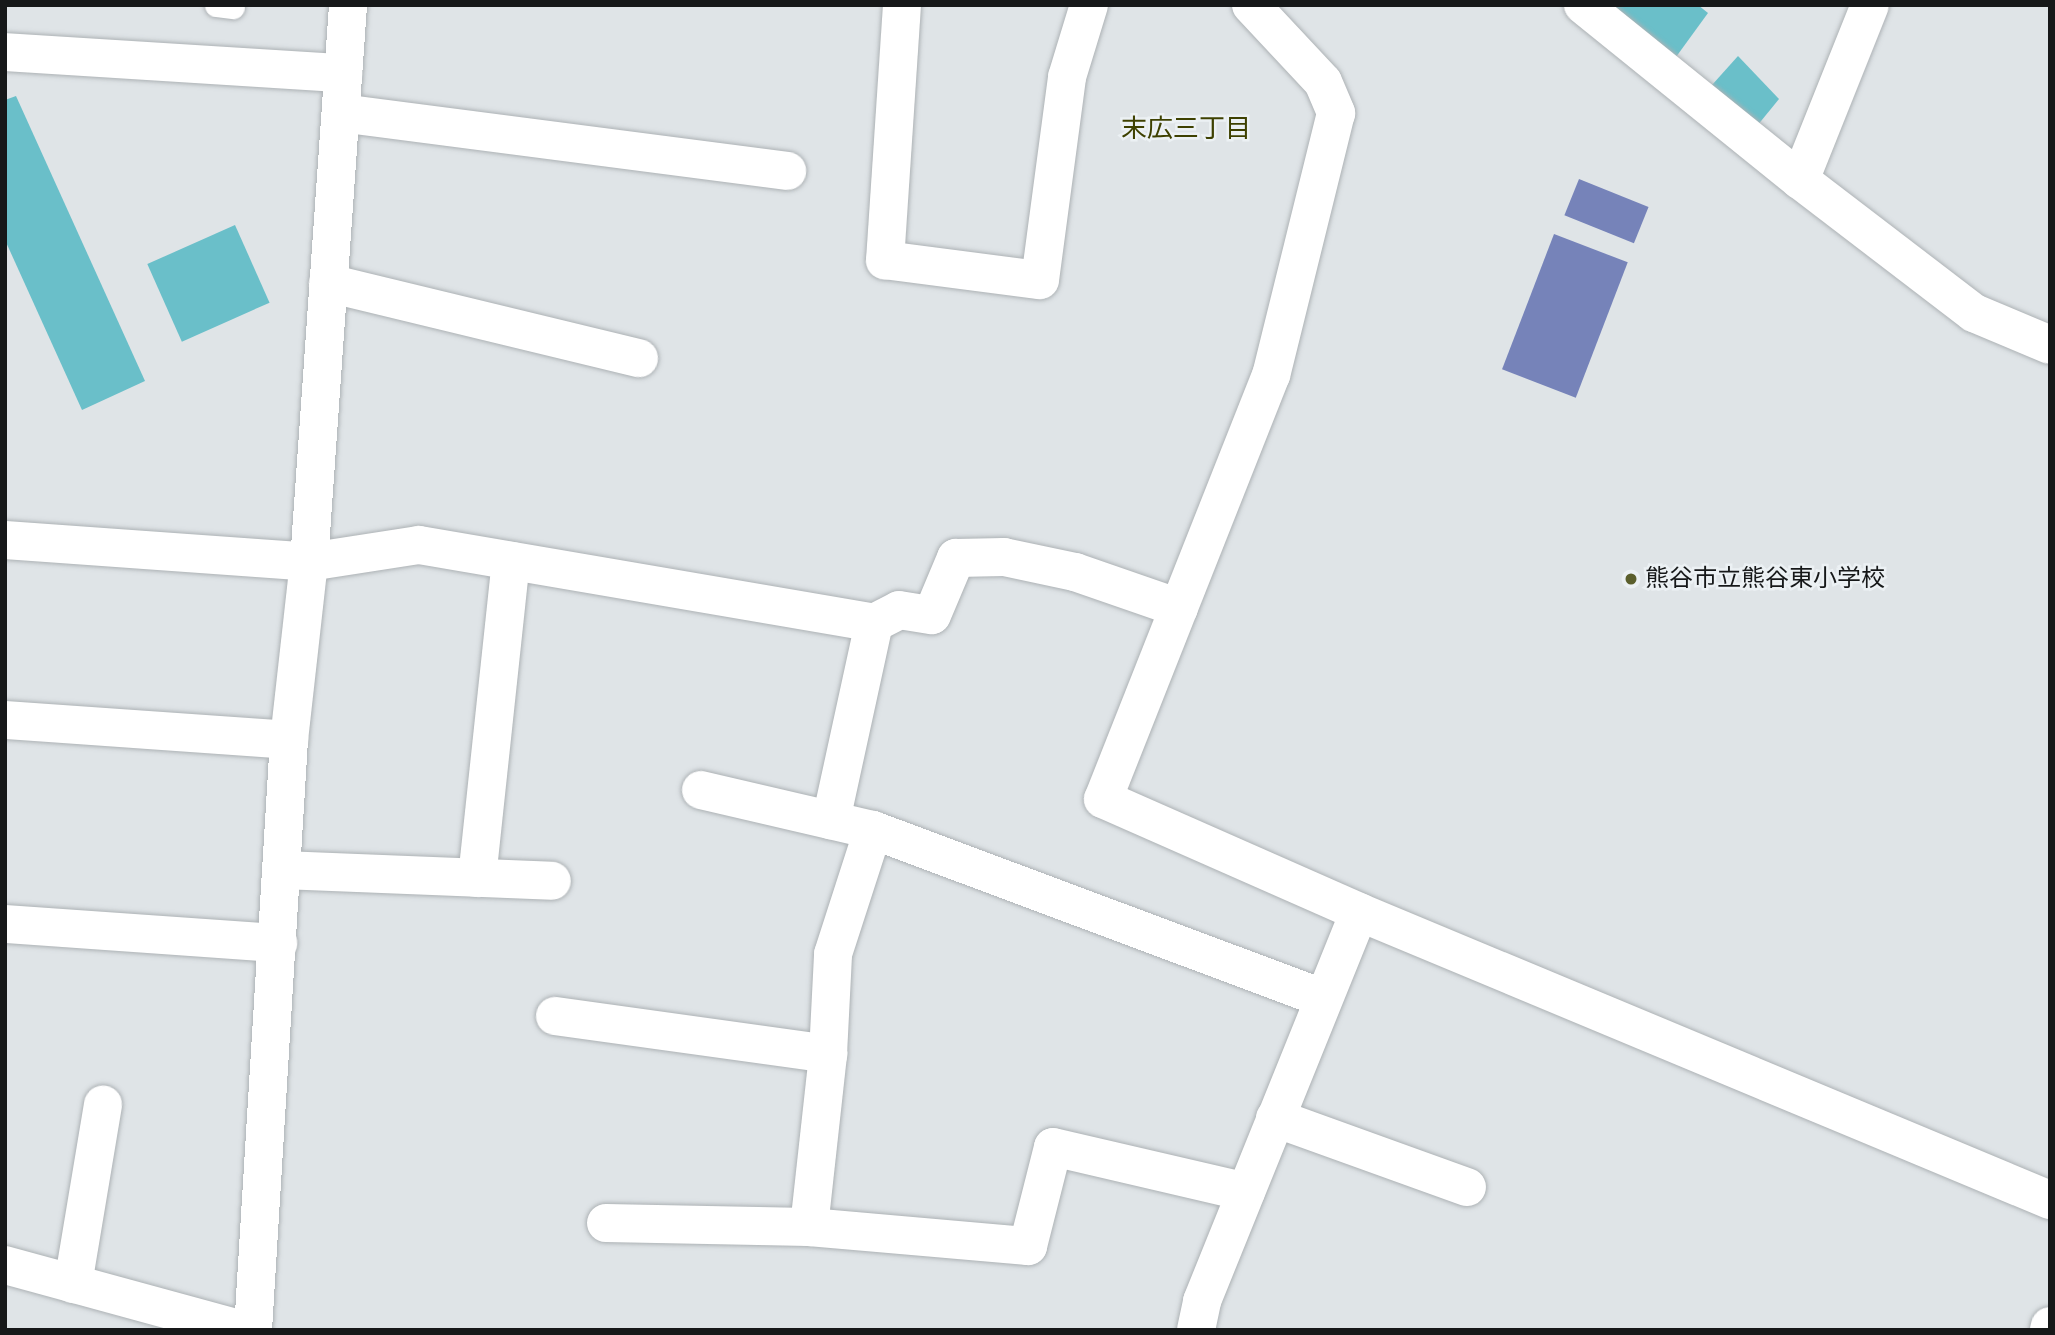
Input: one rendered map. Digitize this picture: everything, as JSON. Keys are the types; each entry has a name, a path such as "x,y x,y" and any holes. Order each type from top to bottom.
{"street":[{"path":"253,1330 289,740 309,562 348,5"},
{"path":"902,5 885,260 1040,280 1067,77 1089,5"},
{"path":"1251,5 1323,82 1336,113 1270,375 1103,799 1359,912 2050,1200"},
{"path":"1583,5 1800,180 1974,313 2050,345"},
{"path":"1800,180 1870,5"},
{"path":"5,52 343,73"},
{"path":"341,113 787,171"},
{"path":"328,283 639,358"},
{"path":"5,540 309,562 419,545 874,622 899,610 932,615 956,558 1004,557 1075,572 1179,608"},
{"path":"477,878 511,561"},
{"path":"831,820 874,622"},
{"path":"5,720 289,740"},
{"path":"701,790 873,830 1323,998"},
{"path":"809,1227 828,1054 833,954 873,830"},
{"path":"282,870 552,881"},
{"path":"1196,1330 1202,1301 1359,912"},
{"path":"5,924 278,943"},
{"path":"555,1016 828,1054"},
{"path":"73,1284 103,1104"},
{"path":"1275,1118 1467,1187"},
{"path":"606,1223 809,1227 1028,1246 1053,1147 1246,1192"},
{"path":"5,1265 243,1330"}],"water":[{"path":"1579,179 1649,207 1634,243 1564,215"},
{"path":"1554,234 1628,262 1576,398 1502,369"}],"building":[{"path":"1605,5 1698,5 1708,13 1676,57"},
{"path":"1738,56 1779,99 1757,126 1712,85"},
{"path":"16,96 145,381 82,410 5,240 5,100"},
{"path":"235,225 270,303 182,342 147,264"}],"place":[{"name":"熊谷市立熊谷東小学校","path":"1631,579"}],"district":[{"name":"末広三丁目","path":"1186,130"}]}
